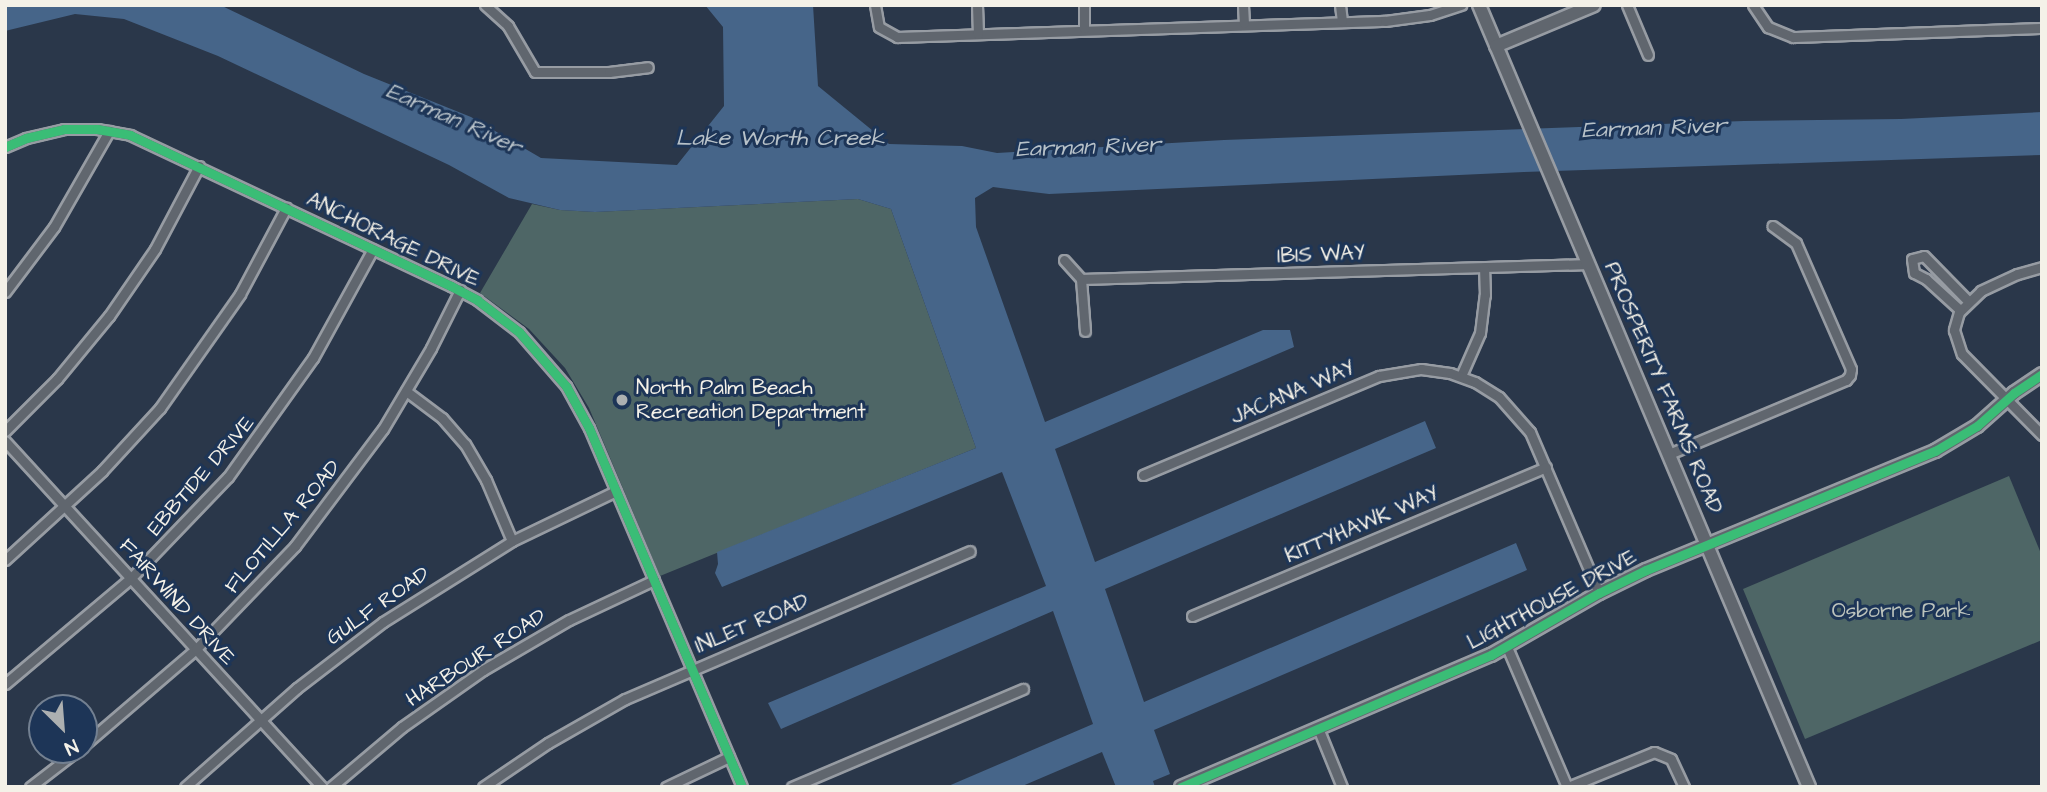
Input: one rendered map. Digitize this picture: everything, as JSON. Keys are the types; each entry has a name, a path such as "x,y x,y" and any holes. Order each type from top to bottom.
{"street":[{"path":"485,5 508,26 535,72 648,67"},
{"path":"875,5 877,22 883,32 897,37 1084,28 1342,21 1421,16 1461,5"},
{"path":"977,5 978,34"},
{"path":"1084,5 1084,28"},
{"path":"1243,5 1244,23"},
{"path":"1340,5 1342,21"},
{"name":"PROSPERITY FARMS ROAD","path":"1479,5 1809,787"},
{"path":"1496,46 1594,5"},
{"path":"1627,5 1648,55"},
{"path":"1753,5 1768,27 1793,37 2042,27"},
{"name":"ANCHORAGE DRIVE","path":"5,147 26,138 64,129 109,131 148,142 460,290 501,317 552,367 578,407 742,787"},
{"path":"5,292 54,227 109,131"},
{"path":"5,431 57,379 109,316 155,249 199,166"},
{"path":"5,560 66,507 132,440 192,365 240,294 286,208"},
{"path":"1669,454 1846,380 1850,375 1851,369 1796,243 1773,226"},
{"name":"EBBTIDE DRIVE","path":"5,684 131,578 198,510 256,442 313,358 373,249"},
{"path":"1960,310 1926,279 1914,273 1912,259 1924,256 1968,301"},
{"path":"1064,260 1081,279 1085,331"},
{"name":"IBIS WAY","path":"1081,279 1589,264"},
{"path":"2042,267 1998,281 1968,301 1960,310 1954,330 1958,349 2042,435"},
{"path":"1461,376 1480,333 1485,295 1484,268"},
{"name":"FLOTILLA ROAD","path":"98,733 196,649 264,581 310,528 353,472 406,391 460,290"},
{"name":"JACANA WAY","path":"1143,475 1379,376 1421,369 1461,376 1490,390 1508,405 1530,432 1599,593"},
{"name":"LIGHTHOUSE DRIVE","path":"1181,787 1507,647 1599,593 1646,570 1935,451 1977,426 2007,399 2042,374"},
{"path":"406,391 442,418 466,444 486,480 512,541"},
{"name":"FAIRWIND DRIVE","path":"5,441 322,787"},
{"name":"KITTYHAWK WAY","path":"1192,616 1546,467"},
{"name":"GULF ROAD","path":"185,787 261,720 383,621 512,541 616,491"},
{"name":"INLET ROAD","path":"484,787 586,720 691,668 970,551"},
{"name":"HARBOUR ROAD","path":"331,787 402,727 483,670 569,620 654,580"},
{"path":"1507,647 1567,787 1654,752 1671,759 1684,787"},
{"path":"792,787 1023,689"},
{"path":"1318,728 1342,787"},
{"path":"666,787 729,757"},
{"path":"30,787 60,764"}],"green space":[{"path":"858,199 891,209 976,448 660,576 589,408 565,368 529,329 480,293 532,204 560,210 595,212"},
{"name":"Osborne Park","path":"2009,476 2042,556 2042,640 1805,739 1743,589"}],"water":[{"name":"Lake Worth Creek","path":"5,5 220,5 364,74 471,117 541,158 677,165 724,106 723,27 705,5 813,5 818,86 889,144 962,146 997,153 1224,140 1744,121 1901,119 2042,112 2042,155 1524,172 1049,194 993,187 975,198 976,227 1045,422 1263,330 1290,330 1294,347 1055,449 1095,562 1425,421 1436,448 1105,589 1144,702 1516,543 1527,570 1154,730 1170,774 1153,781 1155,787 1116,787 1102,752 1020,787 946,787 1093,724 1053,611 781,729 768,703 1046,586 1002,472 722,587 715,573 718,564 717,552 976,448 891,209 858,199 595,212 560,210 509,198 449,165 218,56 124,19 75,14 5,31"}],"cycle path":[{"path":"5,147 26,138 64,129 97,129 130,135 451,286 477,300 519,332 566,386 589,428 742,787"},
{"path":"1181,787 1491,655 1599,593 1646,570 1935,451 1977,426 2014,393 2042,374"}],"place":[{"name":"North Palm Beach Recreation Department","path":"622,400"}],"water label":[{"name":"Earman River","path":"454,119"},
{"name":"Earman River","path":"1654,128"},
{"name":"Earman River","path":"1088,147"}]}
